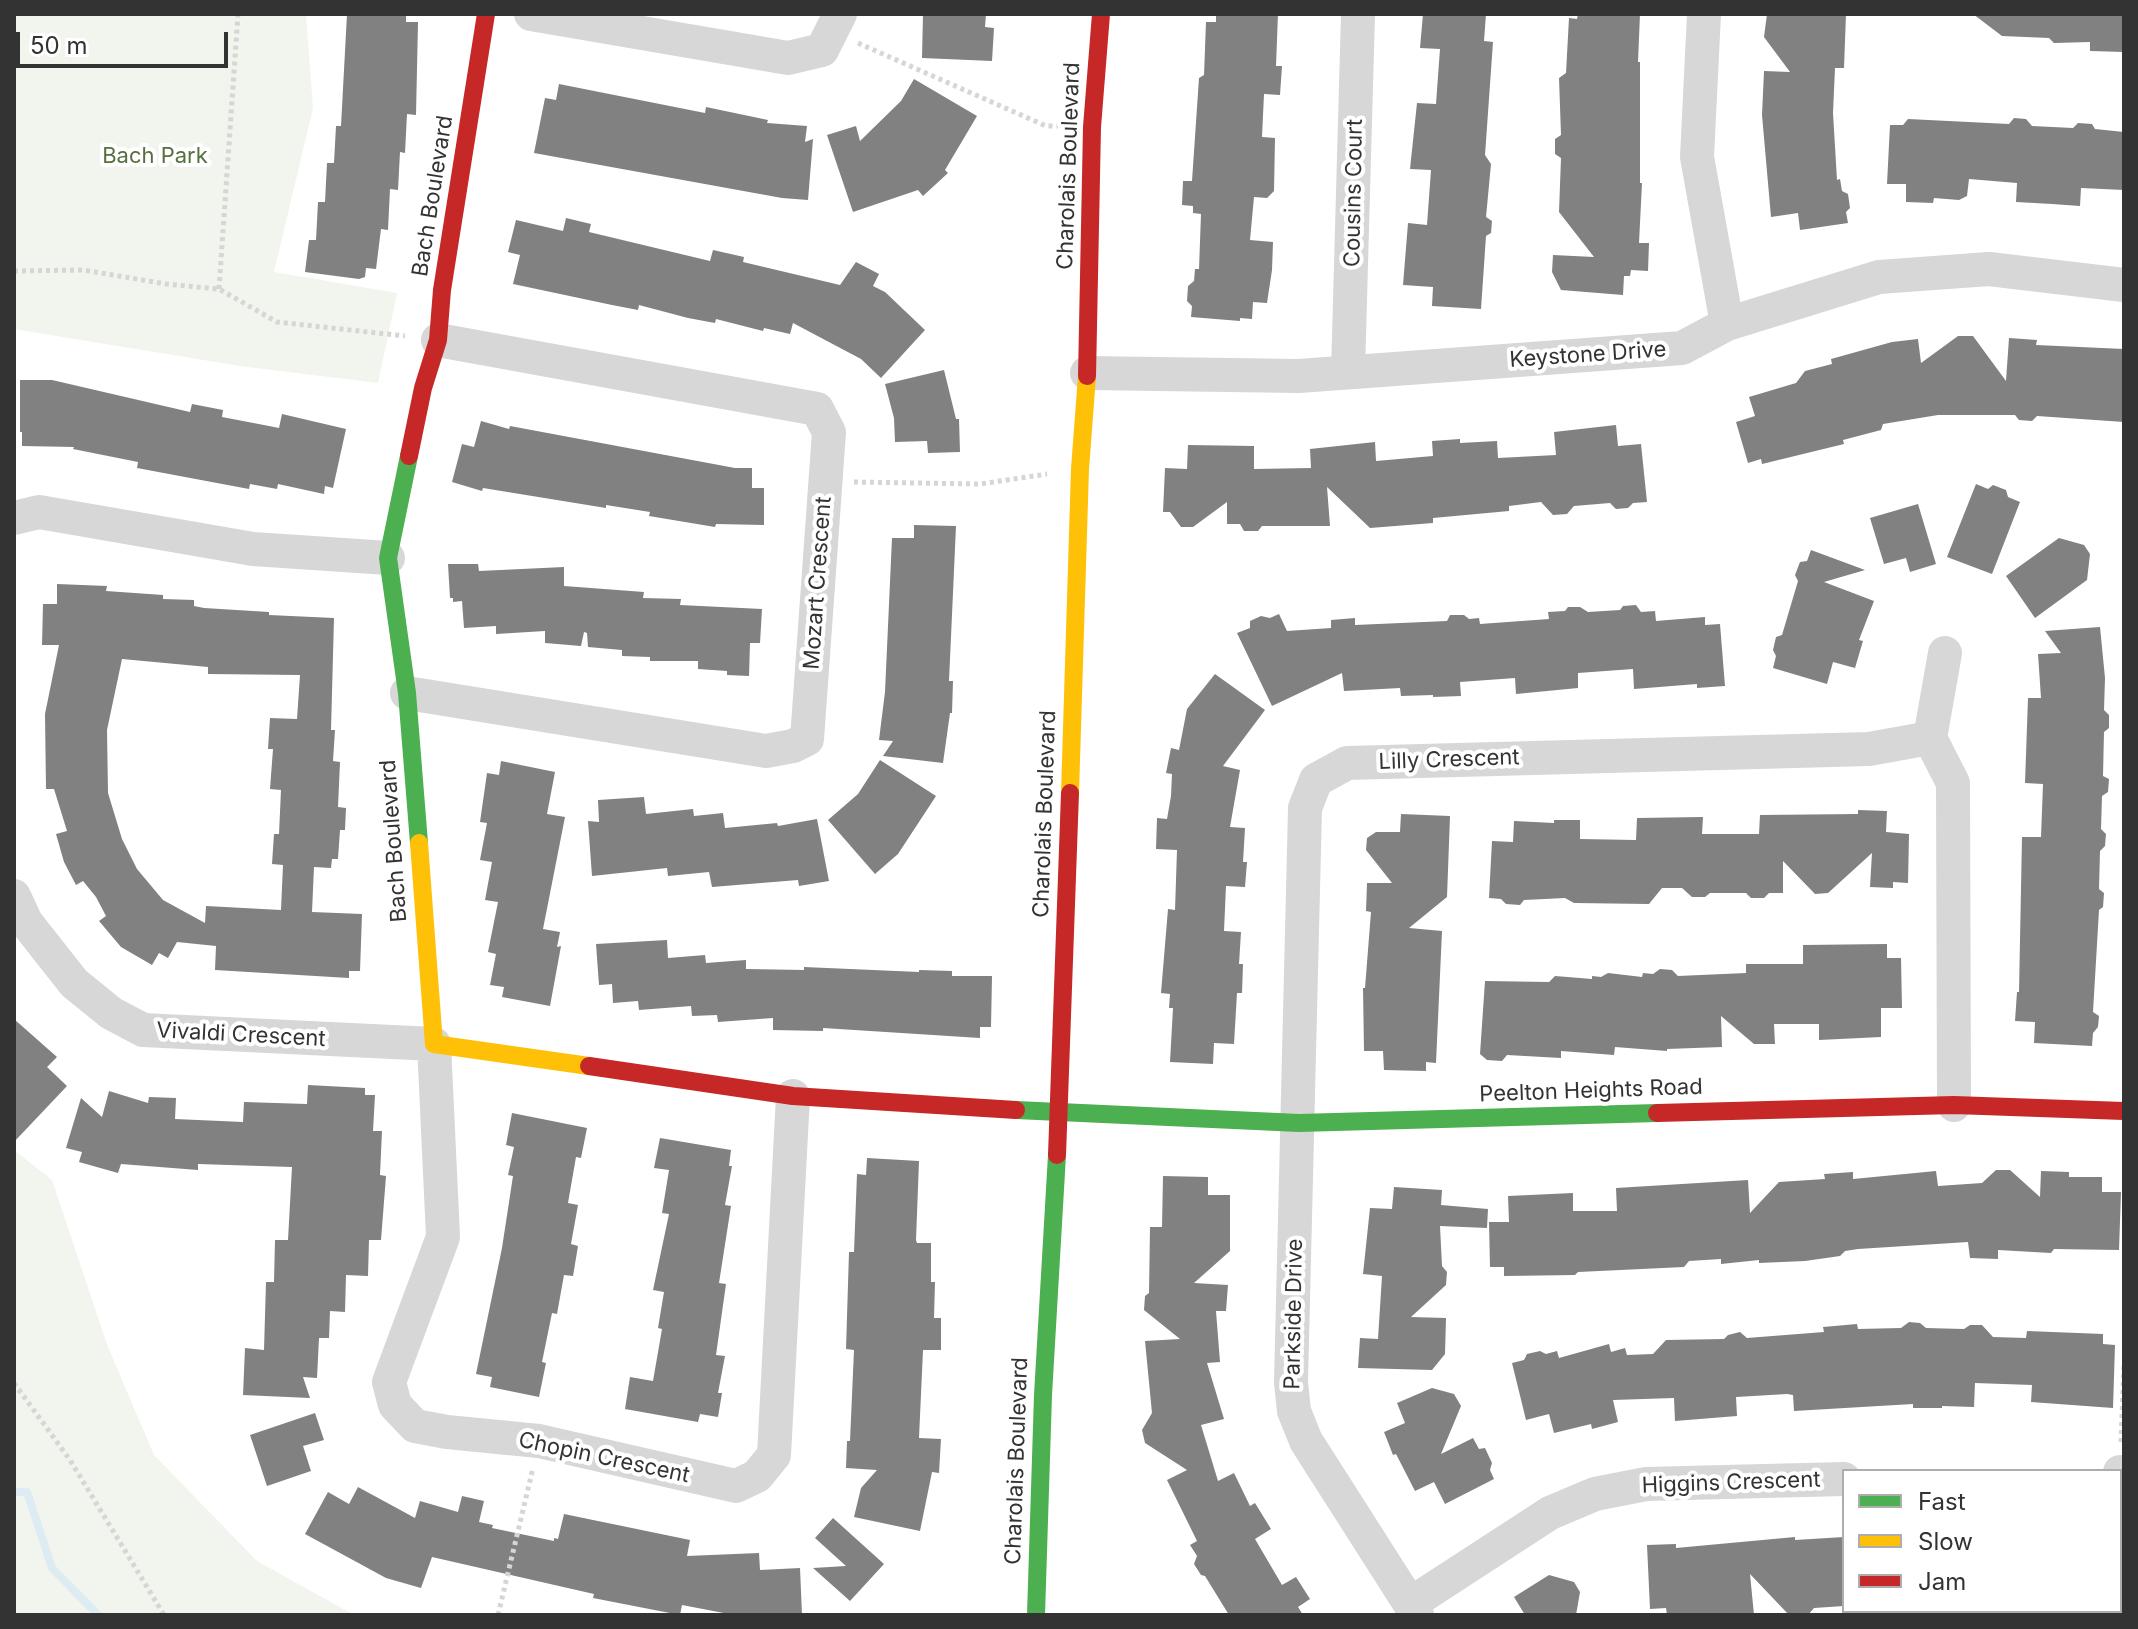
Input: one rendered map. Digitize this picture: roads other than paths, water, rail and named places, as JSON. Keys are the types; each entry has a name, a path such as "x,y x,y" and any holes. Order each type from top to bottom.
{"street":[{"name":"Bach Boulevard","path":"434,1044 407,693 388,558 423,388 438,340 442,290 486,14"},
{"path":"531,14 788,58 822,50 836,23"},
{"name":"Charolais Boulevard","path":"1036,1615 1043,1395 1060,1113 1080,469 1087,373 1092,127 1101,14"},
{"name":"Cousins Court","path":"1348,372 1358,14"},
{"path":"1704,14 1697,157 1727,324"},
{"name":"Keystone Drive","path":"1087,373 1299,376 1682,348 1727,324 1879,277 1989,269 2124,285"},
{"name":"Mozart Crescent","path":"407,693 766,751 793,746 807,739 829,432 817,409 438,340"},
{"path":"14,518 39,512 253,549 388,558"},
{"path":"1945,653 1930,738 1953,783 1954,1105"},
{"name":"Lilly Crescent","path":"1299,1123 1305,808 1316,780 1347,763 1869,749 1930,738"},
{"name":"Vivaldi Crescent","path":"14,896 26,922 74,983 111,1013 143,1030 434,1044"},
{"path":"434,1044 793,1096 1060,1113"},
{"name":"Chopin Crescent","path":"434,1044 443,1237 389,1382 395,1405 415,1426 539,1441 736,1486 757,1476 774,1455 793,1096"},
{"name":"Peelton Heights Road","path":"1060,1113 1299,1123 1954,1105 2124,1111"},
{"name":"Parkside Drive","path":"1299,1123 1291,1382 1294,1411 1306,1441 1413,1610"},
{"name":"Higgins Crescent","path":"1413,1610 1550,1513 1595,1494 1646,1484 1842,1479"}],"waterway":[{"path":"14,1492 27,1492 52,1568 98,1615"}],"park label":[{"name":"Bach Park","path":"155,156"}]}
